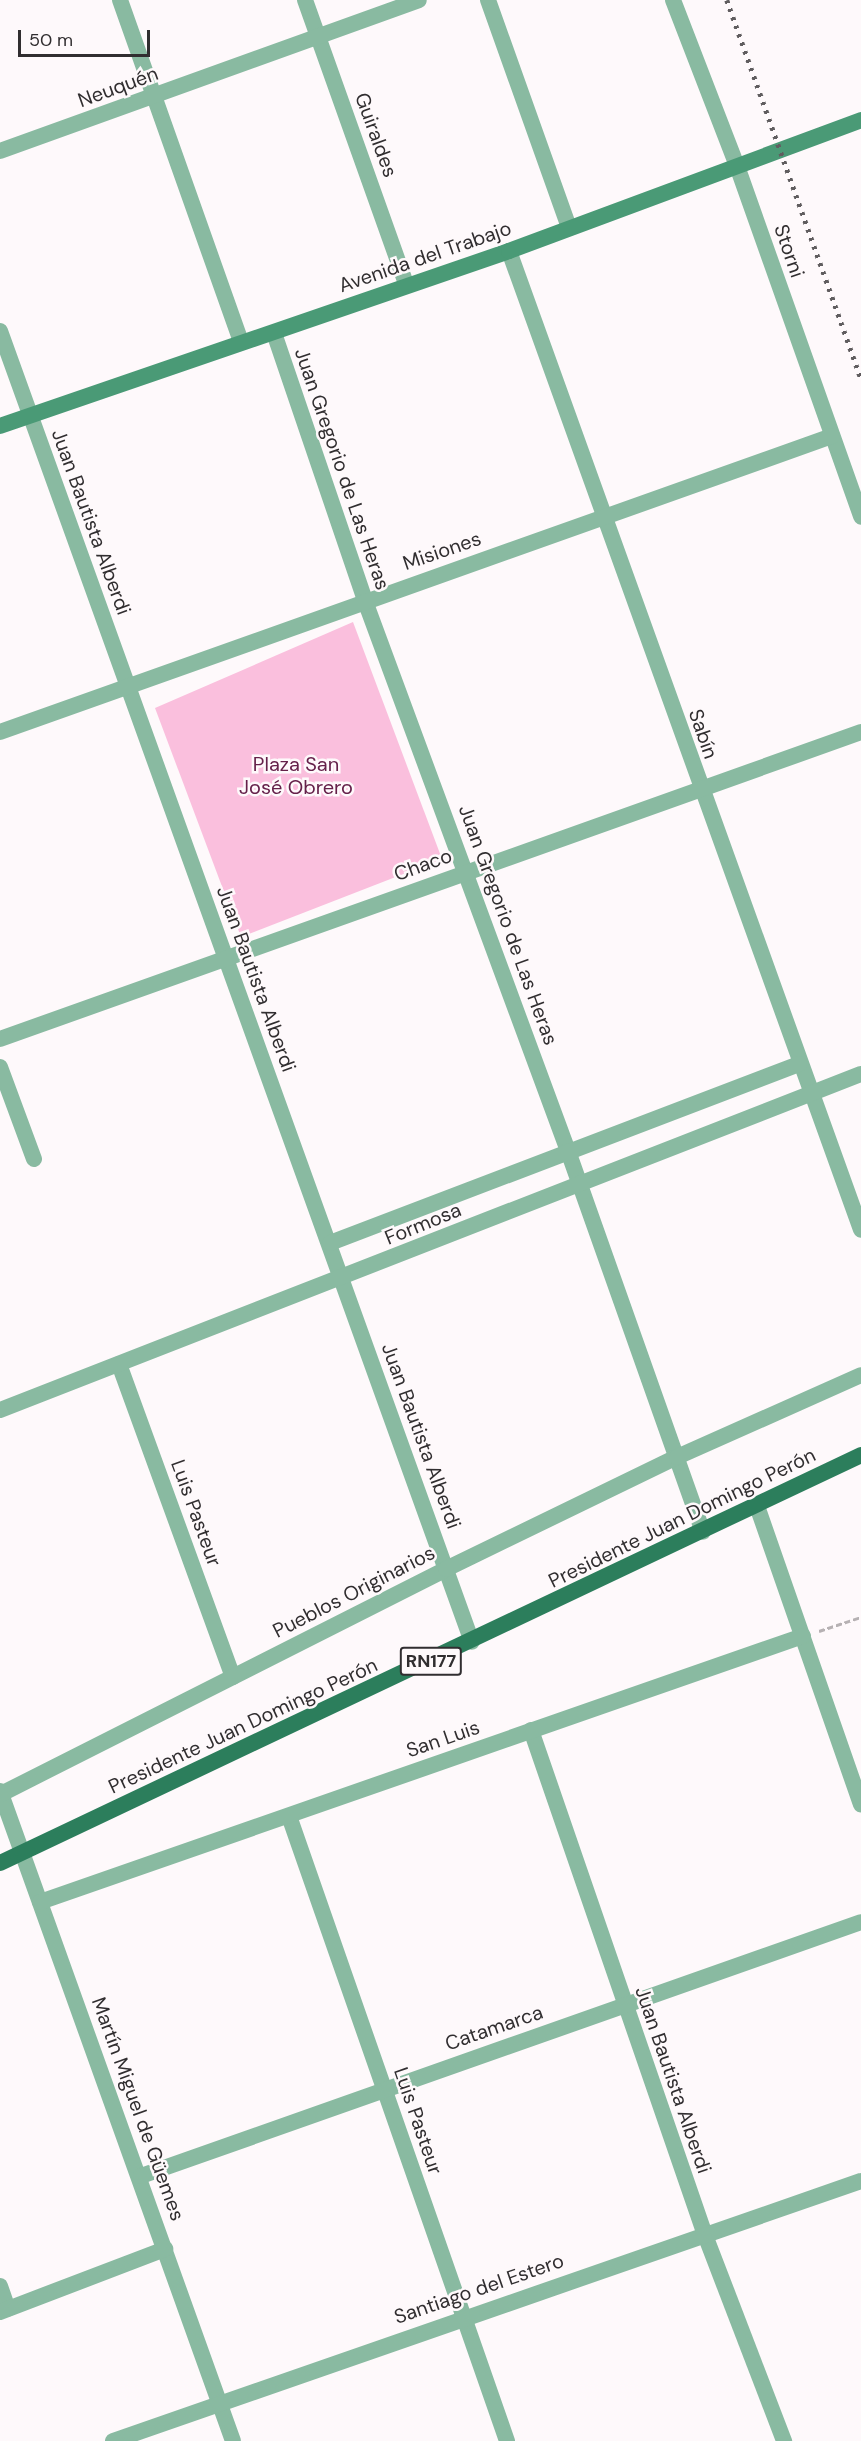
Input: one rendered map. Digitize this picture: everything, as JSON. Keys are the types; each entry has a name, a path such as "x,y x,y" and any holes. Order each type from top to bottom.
{"main road":[{"name":"Avenida del Trabajo","path":"0,426 241,342 274,333 406,284 509,251 861,120"},
{"name":"Presidente Juan Domingo Perón","path":"0,1863 472,1642 861,1455"}],"street":[{"path":"120,0 241,342"},
{"name":"Guiraldes","path":"305,0 406,284"},
{"name":"Neuquén","path":"0,152 419,0"},
{"path":"488,0 569,228"},
{"name":"Storni","path":"673,0 737,165 861,517"},
{"name":"Sabín","path":"509,251 606,516 799,1064 861,1230"},
{"name":"Juan Bautista Alberdi","path":"0,331 472,1642"},
{"name":"Juan Gregorio de Las Heras","path":"274,333 365,601 580,1183 703,1532"},
{"name":"Misiones","path":"0,732 832,436"},
{"name":"Chaco","path":"0,1039 861,732"},
{"name":"Formosa","path":"330,1243 799,1064"},
{"path":"0,1067 34,1159"},
{"name":"Formosa","path":"0,1410 343,1279 580,1183 861,1074"},
{"name":"Luis Pasteur","path":"119,1364 233,1677"},
{"name":"Pueblos Originarios","path":"1,1793 446,1569 677,1457 861,1375"},
{"path":"758,1506 861,1804"},
{"name":"San Luis","path":"40,1902 803,1636"},
{"name":"Juan Bautista Alberdi","path":"531,1730 705,2235 784,2441"},
{"name":"Martín Miguel de Güemes","path":"1,1793 141,2176 233,2441"},
{"name":"Luis Pasteur","path":"289,1816 507,2441"},
{"name":"Catamarca","path":"141,2176 384,2088 861,1922"},
{"name":"Santiago del Estero","path":"113,2441 464,2316 861,2181"},
{"path":"0,2286 4,2311 165,2249"}],"path":[{"path":"803,1636 861,1617"}],"green space":[{"name":"Plaza San José Obrero","path":"353,622 442,859 241,937 155,708"}],"railway":[{"path":"727,0 861,378"}]}
